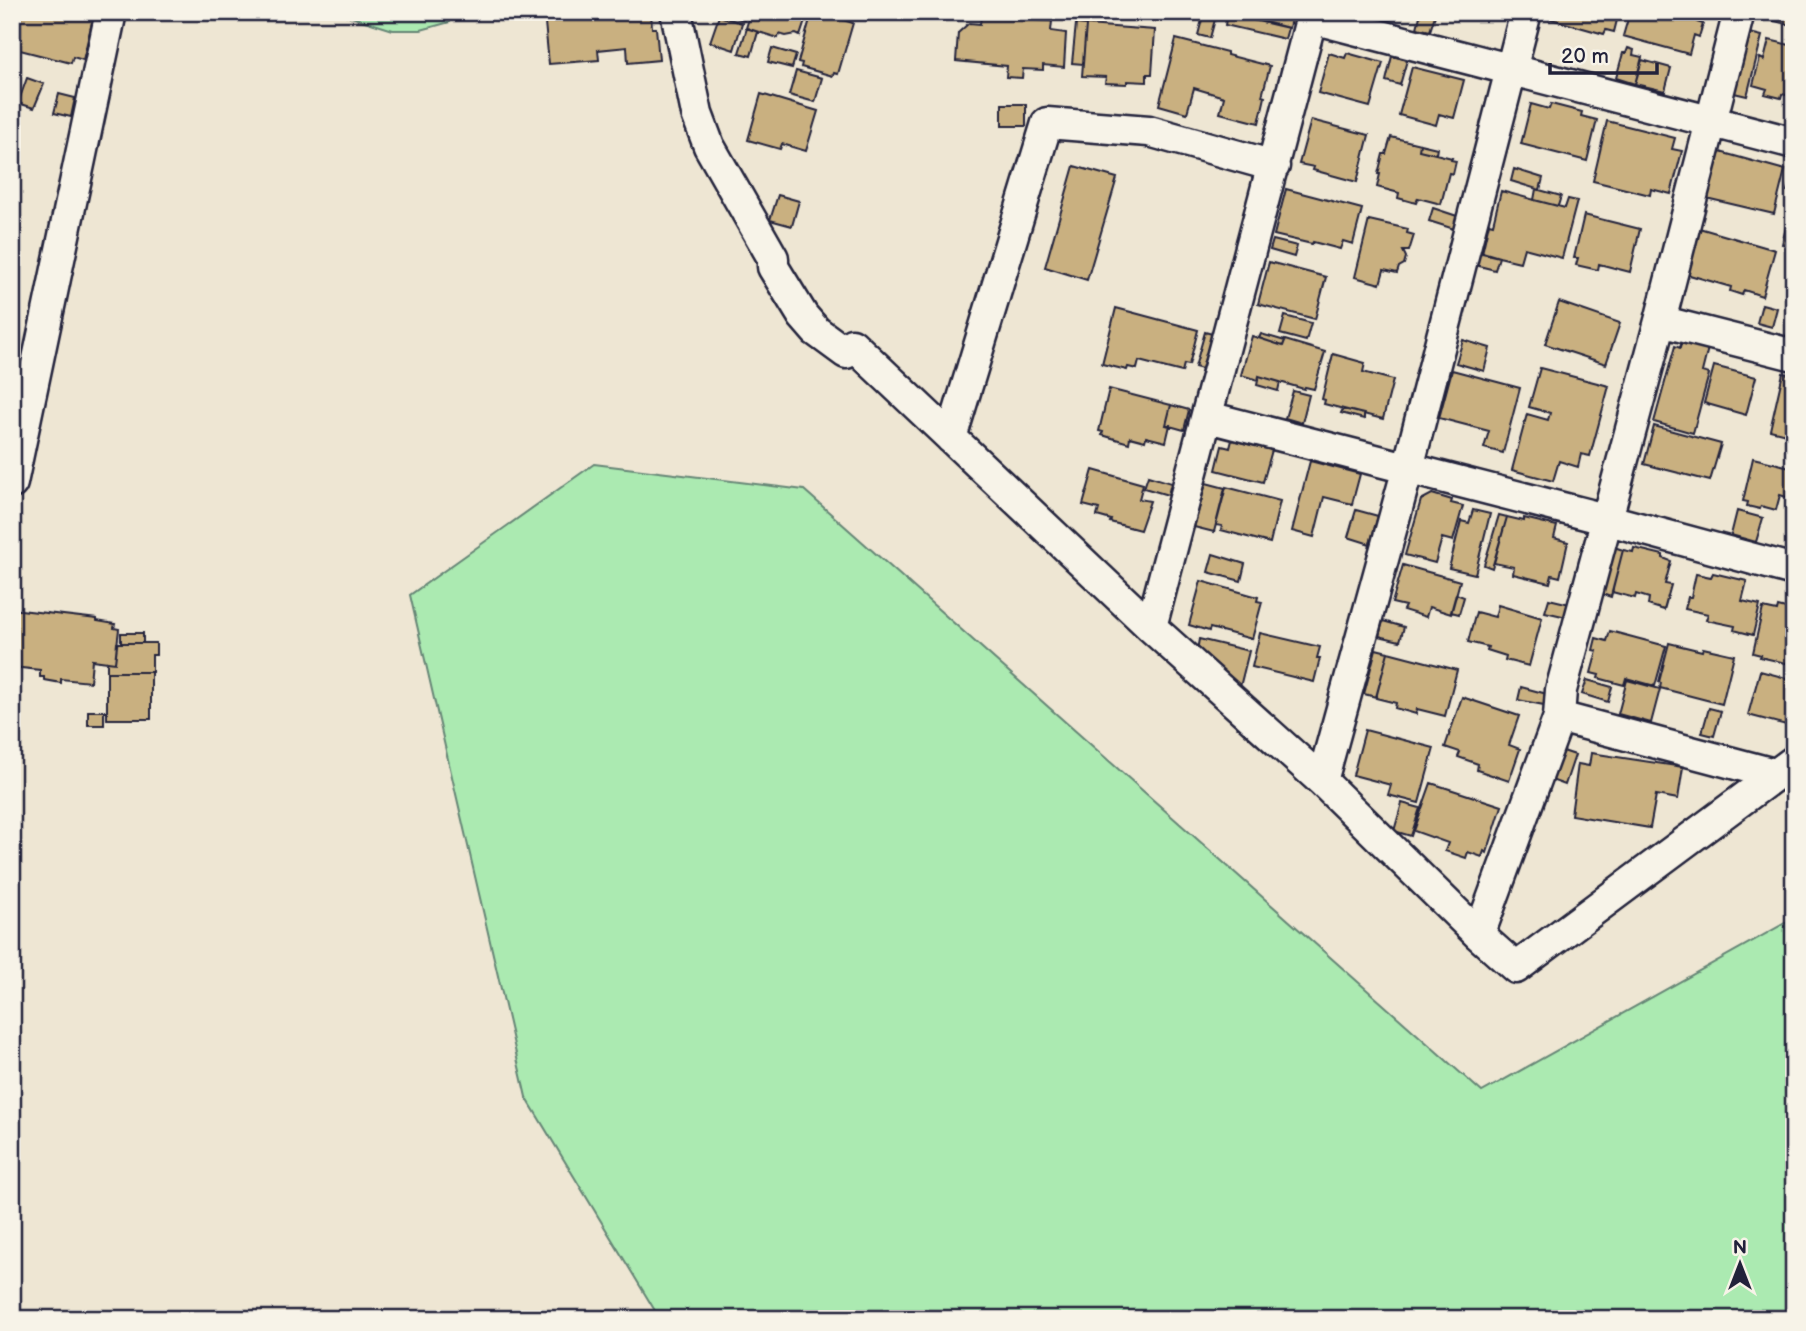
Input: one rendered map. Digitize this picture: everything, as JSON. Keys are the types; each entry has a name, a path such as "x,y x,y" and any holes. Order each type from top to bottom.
{"street":[{"path":"12,483 111,12"},
{"path":"676,12 697,114 709,146 773,258 773,267 803,316 816,331 846,353 852,344 1151,627 1322,781 1516,968 1784,768"},
{"path":"1322,781 1408,468 1526,12"},
{"path":"1479,935 1559,717 1561,690 1739,12"},
{"path":"1151,627 1313,15 1511,70 1794,143"},
{"path":"951,438 1047,123 1149,131 1273,166"},
{"path":"1660,321 1794,355"},
{"path":"1208,417 1794,570"},
{"path":"1559,717 1784,768"}],"green space":[{"path":"336,12 451,12 450,22 421,30 393,30"},
{"path":"594,464 804,490 1482,1092 1794,918 1794,1319 660,1319 526,1097 410,595"}],"building":[{"path":"12,12 69,12 93,18 83,60 73,57 71,63 12,48"},
{"path":"544,12 651,12 652,28 656,28 659,60 628,63 627,47 598,50 599,60 549,64"},
{"path":"729,12 746,12 744,20 728,16"},
{"path":"751,12 804,12 802,17 806,18 800,36 779,34 778,38 746,28"},
{"path":"812,12 835,12 833,17 853,23 838,74 834,73 833,76 801,67 802,63 798,62"},
{"path":"1204,12 1217,12 1210,38 1198,35"},
{"path":"1225,12 1297,12 1294,24 1290,23 1289,28"},
{"path":"1421,12 1436,12 1430,31 1417,28"},
{"path":"1546,12 1619,12 1614,32 1606,30 1604,34 1544,17"},
{"path":"1630,12 1699,12 1697,22 1703,24 1699,37 1694,35 1689,54 1623,36"},
{"path":"1773,12 1794,12 1794,26 1771,20"},
{"path":"1227,14 1288,28 1285,39 1225,25"},
{"path":"719,16 742,23 734,50 710,42"},
{"path":"981,17 1052,21 1051,31 1066,33 1064,67 1043,65 1043,70 1023,69 1022,78 1006,77 1007,66 956,61 958,33 969,23 980,24"},
{"path":"1076,24 1086,25 1083,64 1072,63"},
{"path":"1086,25 1155,30 1152,74 1147,74 1147,82 1105,83 1106,77 1082,76"},
{"path":"747,28 758,32 751,56 739,53"},
{"path":"1750,33 1762,36 1747,96 1734,93"},
{"path":"1176,39 1270,66 1262,96 1265,97 1259,123 1220,113 1224,97 1194,88 1187,113 1159,105"},
{"path":"1769,40 1794,46 1794,97 1782,94 1781,98 1765,94 1767,89 1753,85 1760,58 1764,60"},
{"path":"772,48 796,55 792,68 768,62"},
{"path":"1628,48 1634,50 1633,55 1642,57 1635,84 1616,78 1623,53 1626,53"},
{"path":"1329,53 1345,58 1347,53 1383,63 1370,107 1318,93"},
{"path":"1392,56 1407,60 1400,85 1386,81"},
{"path":"1642,60 1671,68 1665,91 1635,84"},
{"path":"1412,67 1464,80 1454,118 1439,114 1436,125 1399,115"},
{"path":"796,71 822,78 815,102 789,95"},
{"path":"27,78 44,84 34,108 18,103"},
{"path":"59,94 75,98 71,117 54,113"},
{"path":"761,94 818,111 806,151 782,144 780,149 748,140"},
{"path":"1002,104 1026,104 1026,126 1002,126"},
{"path":"1531,104 1549,109 1551,104 1582,112 1581,116 1597,120 1587,161 1521,144"},
{"path":"1311,120 1369,135 1357,182 1299,164"},
{"path":"1607,121 1675,138 1672,149 1682,151 1671,194 1651,189 1650,195 1593,181"},
{"path":"1391,137 1420,144 1419,150 1456,161 1453,174 1449,173 1441,204 1418,198 1416,203 1398,198 1399,193 1377,187 1383,154 1386,154"},
{"path":"1420,144 1437,148 1436,154 1419,150"},
{"path":"1720,152 1785,170 1774,214 1706,198"},
{"path":"1794,165 1794,193 1787,191"},
{"path":"1074,166 1117,178 1087,280 1045,267"},
{"path":"1514,169 1543,178 1540,190 1511,181"},
{"path":"1286,189 1362,209 1353,244 1343,241 1340,249 1274,235"},
{"path":"1536,189 1561,196 1558,206 1534,200"},
{"path":"1501,191 1565,208 1568,199 1577,201 1562,258 1524,248 1520,262 1482,253"},
{"path":"778,195 799,201 792,226 770,220"},
{"path":"1433,208 1457,216 1454,229 1429,221"},
{"path":"1584,215 1640,229 1630,272 1599,264 1598,270 1576,265 1578,258 1574,258"},
{"path":"1369,220 1408,229 1407,233 1414,235 1409,251 1403,251 1406,257 1404,264 1399,267 1397,273 1384,270 1380,284 1355,277"},
{"path":"1786,227 1794,229 1794,247 1782,244"},
{"path":"1699,228 1775,250 1762,296 1744,290 1742,295 1730,291 1731,287 1686,274"},
{"path":"1273,240 1297,246 1294,257 1270,250"},
{"path":"1479,251 1499,257 1495,270 1475,265"},
{"path":"1269,262 1326,277 1315,319 1258,304"},
{"path":"1794,274 1794,296 1788,294"},
{"path":"12,288 20,290 15,314 12,314"},
{"path":"1559,302 1620,323 1606,364 1545,344"},
{"path":"1762,304 1777,308 1772,327 1757,323"},
{"path":"1116,308 1198,330 1189,365 1184,364 1182,372 1139,361 1137,369 1128,367 1127,370 1102,364"},
{"path":"1285,316 1311,323 1306,341 1280,334"},
{"path":"1205,332 1212,334 1202,369 1195,367"},
{"path":"1261,334 1285,341 1283,346 1259,338"},
{"path":"1252,336 1283,346 1285,340 1325,352 1314,389 1304,389 1259,376 1258,380 1241,375"},
{"path":"1463,340 1490,348 1484,371 1456,363"},
{"path":"1682,341 1708,348 1702,372 1709,374 1693,433 1654,422 1675,346 1680,348"},
{"path":"1333,354 1365,363 1363,372 1393,380 1383,419 1324,404 1325,400 1322,399"},
{"path":"1714,366 1756,377 1746,415 1704,403"},
{"path":"1540,368 1609,386 1590,456 1581,454 1578,467 1559,461 1553,481 1512,470 1527,414 1548,420 1550,413 1529,407"},
{"path":"1452,370 1520,388 1503,453 1484,448 1489,431 1439,418"},
{"path":"1783,373 1794,375 1794,436 1770,430"},
{"path":"1259,376 1280,382 1278,391 1257,385"},
{"path":"1109,389 1171,405 1166,425 1170,425 1166,442 1146,437 1145,441 1130,437 1129,443 1102,435 1103,432 1099,431"},
{"path":"1293,391 1309,395 1302,423 1285,418"},
{"path":"1171,405 1189,410 1184,430 1166,425"},
{"path":"1343,409 1364,414 1364,419 1341,413"},
{"path":"1654,426 1721,444 1710,481 1644,464"},
{"path":"1232,440 1272,450 1263,482 1216,470 1222,446 1230,448"},
{"path":"1753,458 1794,468 1790,498 1780,495 1776,510 1747,506 1748,502 1743,501"},
{"path":"1310,461 1360,474 1352,504 1324,497 1314,537 1292,531"},
{"path":"1093,470 1143,484 1139,499 1150,501 1140,530 1110,522 1111,520 1097,516 1099,509 1083,505"},
{"path":"1148,476 1171,483 1168,495 1144,488"},
{"path":"1206,483 1225,488 1214,532 1194,527"},
{"path":"1226,487 1280,501 1270,543 1221,530 1222,526 1216,525"},
{"path":"1432,494 1463,506 1453,541 1442,538 1435,563 1405,555 1421,500"},
{"path":"1356,510 1378,516 1370,544 1348,537"},
{"path":"1473,510 1490,514 1475,574 1449,568 1461,521 1469,523"},
{"path":"1737,511 1763,518 1756,542 1731,535"},
{"path":"1499,515 1507,517 1492,568 1484,565"},
{"path":"1507,517 1557,526 1554,538 1568,542 1560,577 1552,575 1550,583 1513,574 1514,567 1494,563"},
{"path":"1614,547 1623,550 1611,597 1602,594"},
{"path":"1634,548 1663,555 1663,558 1671,561 1665,584 1671,585 1664,610 1648,605 1649,598 1636,594 1635,598 1612,592 1623,550 1633,552"},
{"path":"1213,554 1245,564 1241,581 1208,572"},
{"path":"1403,565 1460,581 1451,614 1429,607 1426,617 1403,610 1405,606 1392,603"},
{"path":"1713,573 1747,581 1742,601 1760,605 1753,635 1734,630 1735,626 1706,620 1708,614 1685,609 1688,597 1691,597 1696,574 1711,577"},
{"path":"1201,581 1258,597 1257,601 1262,602 1252,639 1189,625"},
{"path":"1456,594 1464,597 1459,614 1451,612"},
{"path":"1549,599 1570,604 1567,617 1545,612"},
{"path":"1498,605 1542,618 1529,666 1505,660 1506,656 1487,650 1488,647 1468,642 1476,612 1495,617"},
{"path":"1778,607 1794,611 1794,665 1753,653 1763,608 1777,611"},
{"path":"12,609 97,619 115,624 114,628 119,629 115,663 92,660 90,682 61,679 61,683 44,680 44,677 40,677 40,670 12,667"},
{"path":"1383,621 1404,627 1400,641 1379,636"},
{"path":"1610,631 1666,646 1655,686 1626,678 1624,685 1598,678 1599,675 1591,673 1597,651 1593,650 1596,638 1607,641"},
{"path":"121,633 143,633 143,643 121,643"},
{"path":"1260,633 1320,647 1314,682 1252,667"},
{"path":"1199,639 1249,651 1240,687 1197,651"},
{"path":"117,643 156,643 156,655 152,655 152,672 107,672 107,662 115,663"},
{"path":"1669,643 1734,655 1722,704 1660,688 1659,682"},
{"path":"1376,649 1388,652 1376,697 1364,694"},
{"path":"1388,652 1457,670 1445,716 1417,709 1416,714 1395,708 1396,703 1376,698"},
{"path":"1760,671 1794,680 1794,727 1748,715"},
{"path":"107,672 151,672 151,719 107,719"},
{"path":"1587,680 1612,687 1608,702 1582,694"},
{"path":"1627,680 1660,689 1651,723 1618,714"},
{"path":"1521,687 1547,694 1544,705 1518,700"},
{"path":"1462,697 1519,716 1509,745 1520,749 1509,781 1477,770 1478,764 1458,757 1460,752 1445,747"},
{"path":"1709,708 1721,711 1714,736 1702,733"},
{"path":"88,711 104,711 104,725 88,725"},
{"path":"1365,730 1434,748 1419,803 1388,795 1391,785 1353,775"},
{"path":"1560,750 1575,755 1565,785 1551,780"},
{"path":"1591,753 1683,767 1678,799 1656,795 1650,828 1571,815 1578,764 1589,766"},
{"path":"1431,783 1502,806 1487,853 1484,851 1482,857 1468,852 1466,858 1445,851 1448,843 1414,831"},
{"path":"1402,803 1420,808 1411,836 1394,831"}]}
